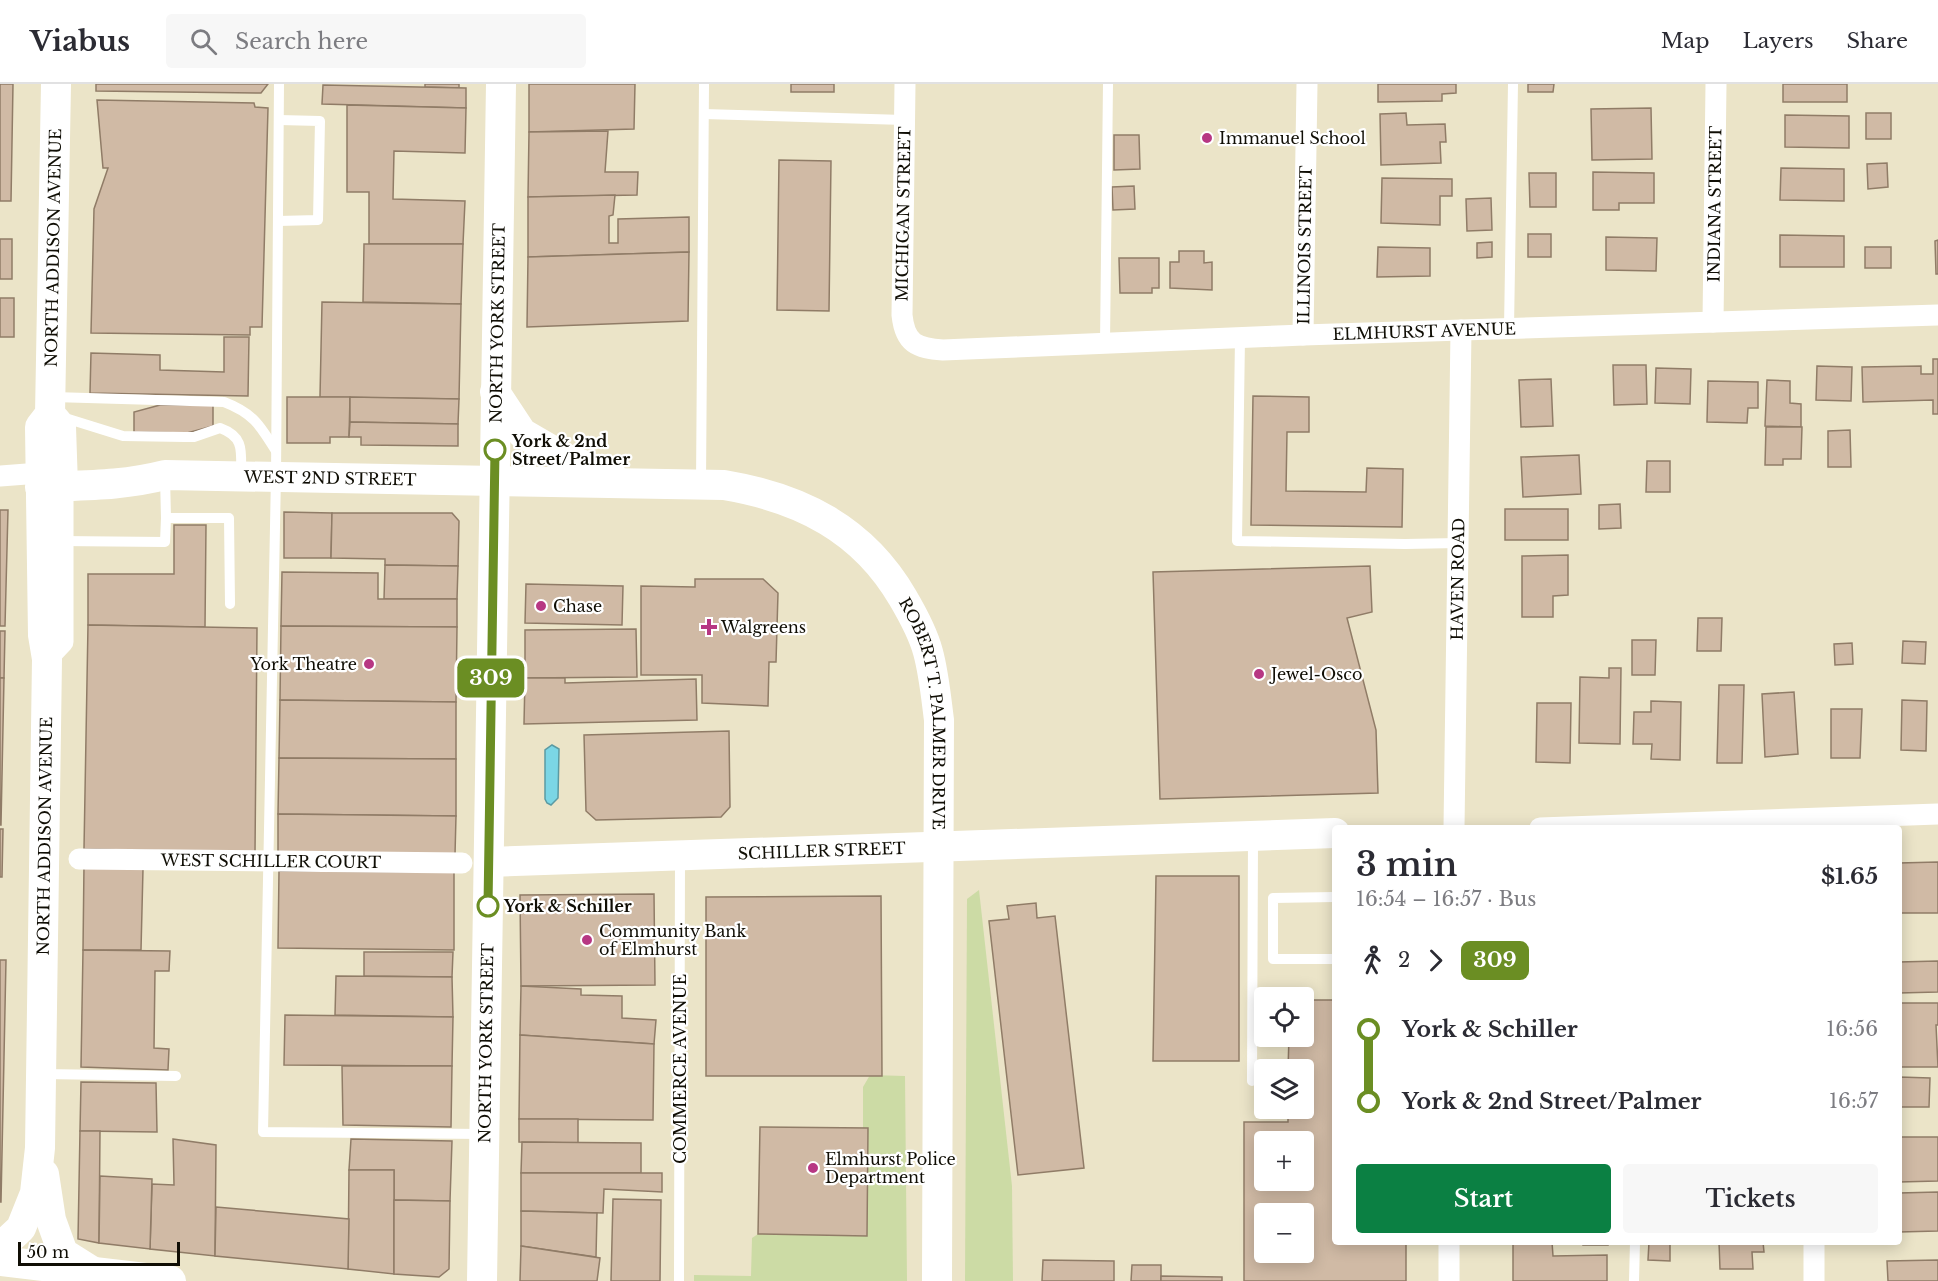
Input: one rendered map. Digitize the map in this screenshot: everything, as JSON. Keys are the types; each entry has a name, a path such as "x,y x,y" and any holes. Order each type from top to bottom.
{"street":[{"name":"NORTH ADDISON AVENUE","path":"0,1248 21,1228 13,1222 35,1193 40,1148 40,1074 55,650 43,635 53,541 51,479 40,427 51,405 56,84"},
{"name":"NORTH YORK STREET","path":"482,1281 484,1134 475,862 494,482 501,84"},
{"name":"MICHIGAN STREET","path":"905,84 903,315 904,329 911,341"},
{"name":"ILLINOIS STREET","path":"1304,335 1307,84"},
{"name":"INDIANA STREET","path":"1713,322 1716,84"},
{"name":"ELMHURST AVENUE","path":"911,341 919,347 944,350 1304,335 1938,315"},
{"name":"HAVEN ROAD","path":"1454,825 1461,330"},
{"path":"495,392 522,433 565,458 631,483"},
{"name":"WEST 2ND STREET","path":"0,476 51,479 88,465 136,466 165,475 241,476 276,464 494,482"},
{"name":"ROBERT T. PALMER DRIVE","path":"494,482 700,483 749,489 794,503 817,514 852,537 890,576 922,635 928,651 939,720 937,1281"},
{"path":"1729,825 1820,823 1938,814"},
{"name":"SCHILLER STREET","path":"475,862 1332,833"},
{"name":"WEST SCHILLER COURT","path":"79,859 475,862"},
{"path":"40,1148 48,1204 57,1240 63,1253 90,1270"},
{"path":"1449,1245 1449,1281"},
{"path":"1814,1245 1814,1281"},
{"path":"0,1261 171,1281"}],"lane":[{"path":"279,84 276,464 263,1132 484,1134"},
{"path":"700,483 704,84"},
{"path":"1105,343 1108,84"},
{"path":"1509,328 1513,84"},
{"path":"704,114 904,120"},
{"path":"278,221 318,220 320,121 279,120"},
{"path":"1240,338 1236,541 1458,543"},
{"path":"51,405 224,402 250,414 262,428 276,464"},
{"path":"51,405 123,436 185,437 220,428 234,435 240,443 241,476"},
{"path":"53,541 165,542 165,475"},
{"path":"166,518 229,518 230,604"},
{"path":"1252,1081 1253,835"},
{"name":"COMMERCE AVENUE","path":"680,856 680,1281"},
{"path":"1254,898 1332,897"},
{"path":"1273,898 1273,959 1332,959"},
{"path":"40,1074 176,1076"},
{"path":"1634,1281 1635,1245"}],"green space":[{"path":"979,890 1012,1186 1013,1281 965,1281 967,899"},
{"path":"870,1075 905,1076 907,1281 694,1281 694,1275 751,1276 752,1238 758,1234 867,1236 868,1128 863,1128 863,1087"}],"water":[{"path":"552,745 559,749 558,798 551,805 545,799 545,750"}],"building":[{"path":"0,84 13,84 11,201 0,201"},
{"path":"96,84 268,84 261,93 96,91"},
{"path":"425,84 459,84 459,88 425,87"},
{"path":"529,84 635,84 634,129 529,132"},
{"path":"791,84 834,84 834,92 791,92"},
{"path":"1378,84 1456,84 1456,93 1442,94 1442,101 1378,102"},
{"path":"1528,84 1554,84 1553,92 1528,92"},
{"path":"1783,84 1847,84 1847,102 1783,102"},
{"path":"323,85 466,88 466,108 322,104"},
{"path":"97,100 254,103 255,107 268,108 262,327 250,327 250,335 91,333 94,209 108,168 103,168"},
{"path":"347,105 466,108 465,153 394,151 393,199 465,201 463,244 369,244 369,192 347,192"},
{"path":"1651,108 1652,159 1592,160 1591,109"},
{"path":"1406,113 1407,125 1445,124 1446,142 1440,142 1441,163 1381,165 1380,114"},
{"path":"1866,113 1891,113 1891,139 1866,139"},
{"path":"1785,115 1849,116 1849,148 1785,147"},
{"path":"608,131 605,172 638,172 637,195 528,197 529,132"},
{"path":"1114,135 1139,135 1140,169 1114,170"},
{"path":"779,160 831,161 829,311 777,310"},
{"path":"1887,163 1888,187 1868,189 1867,164"},
{"path":"1781,168 1844,169 1844,201 1780,200"},
{"path":"1593,172 1654,173 1654,203 1619,203 1619,210 1593,210"},
{"path":"1529,173 1556,173 1556,207 1530,207"},
{"path":"1382,178 1452,179 1452,196 1440,196 1440,225 1381,223"},
{"path":"1134,186 1135,209 1113,210 1112,187"},
{"path":"615,195 613,215 609,216 609,243 618,243 618,219 689,217 689,252 528,257 528,197"},
{"path":"1491,198 1492,230 1467,231 1466,199"},
{"path":"1528,234 1551,234 1551,257 1528,257"},
{"path":"1780,235 1844,236 1844,267 1780,267"},
{"path":"1606,237 1657,238 1656,271 1606,270"},
{"path":"0,239 12,239 12,279 0,279"},
{"path":"1938,240 1938,274 1936,274 1935,241"},
{"path":"1492,242 1492,257 1477,258 1477,243"},
{"path":"364,244 463,244 461,304 363,302"},
{"path":"1378,247 1430,248 1430,276 1377,277"},
{"path":"1865,247 1891,247 1891,268 1865,268"},
{"path":"1179,251 1204,251 1204,263 1212,262 1212,290 1170,288 1170,262 1179,262"},
{"path":"689,252 688,321 527,327 528,257"},
{"path":"1119,258 1159,258 1159,288 1152,288 1152,293 1120,293"},
{"path":"0,298 14,298 14,337 0,337"},
{"path":"322,302 461,304 459,399 320,397"},
{"path":"224,337 249,337 248,396 90,393 91,353 160,355 160,370 224,372"},
{"path":"1933,359 1938,359 1938,414 1933,414 1933,400 1863,402 1862,367 1921,366 1921,374 1933,374"},
{"path":"1613,365 1646,365 1647,404 1614,405"},
{"path":"1817,366 1852,367 1851,401 1816,400"},
{"path":"1656,368 1691,369 1690,404 1655,403"},
{"path":"1551,379 1553,426 1521,427 1519,380"},
{"path":"1767,380 1790,381 1790,403 1801,404 1801,427 1765,426"},
{"path":"1708,381 1758,382 1758,408 1748,408 1747,423 1707,422"},
{"path":"1253,396 1309,397 1309,432 1287,432 1286,491 1366,492 1367,468 1403,469 1402,527 1251,525"},
{"path":"287,397 350,397 349,437 330,437 330,443 287,443"},
{"path":"350,397 459,399 458,424 350,422"},
{"path":"160,405 213,405 213,426 187,433 134,432 134,412"},
{"path":"350,422 458,424 458,446 361,445 361,437 349,437"},
{"path":"1766,427 1802,427 1801,459 1783,459 1783,465 1765,465"},
{"path":"1850,430 1851,467 1828,467 1828,431"},
{"path":"1579,455 1581,494 1523,497 1521,457"},
{"path":"1647,461 1670,461 1670,492 1646,492"},
{"path":"1620,504 1621,528 1599,529 1599,505"},
{"path":"1505,509 1568,509 1568,540 1505,540"},
{"path":"0,510 8,510 5,626 0,626"},
{"path":"284,512 332,513 331,558 284,558"},
{"path":"332,513 452,513 459,521 458,566 385,565 385,559 331,558"},
{"path":"174,525 206,525 205,627 88,625 88,574 174,574"},
{"path":"1568,555 1568,595 1553,596 1553,617 1522,617 1522,556"},
{"path":"385,565 458,566 457,599 384,599"},
{"name":"Jewel-Osco","path":"1370,566 1372,612 1347,618 1376,730 1378,793 1160,799 1153,572"},
{"path":"282,572 378,573 378,599 457,599 457,627 281,626"},
{"name":"Walgreens","path":"695,579 763,579 778,593 776,662 769,662 768,706 702,703 702,675 641,675 641,586 695,587"},
{"path":"526,584 623,586 622,625 525,623"},
{"path":"1698,618 1722,618 1721,651 1697,651"},
{"path":"88,625 257,628 255,853 84,849"},
{"name":"York Theatre","path":"281,626 457,627 456,702 280,700"},
{"path":"636,629 637,677 525,678 525,630"},
{"path":"0,631 5,631 4,678 0,678"},
{"path":"1632,640 1656,640 1655,675 1632,675"},
{"path":"1903,641 1926,642 1925,664 1902,663"},
{"path":"1852,643 1853,664 1835,665 1834,644"},
{"path":"1609,668 1621,668 1620,744 1579,743 1580,677 1609,678"},
{"path":"0,678 4,678 1,825 0,825"},
{"path":"525,678 565,678 565,683 696,679 697,720 524,724"},
{"path":"1719,685 1744,685 1742,763 1717,763"},
{"path":"1794,692 1798,754 1765,757 1762,694"},
{"path":"280,700 456,702 456,759 279,758"},
{"path":"1902,700 1927,701 1926,751 1901,750"},
{"path":"1651,701 1681,702 1680,760 1651,759 1652,744 1633,744 1634,712 1651,712"},
{"path":"1537,703 1571,703 1570,763 1536,762"},
{"path":"1831,709 1862,709 1860,758 1831,758"},
{"path":"729,731 730,807 721,817 596,820 586,811 584,735"},
{"path":"279,758 456,759 456,816 278,814"},
{"path":"278,814 456,816 455,855 278,854"},
{"path":"0,829 3,829 2,877 0,877"},
{"path":"1938,862 1938,913 1902,913 1902,863"},
{"path":"84,865 143,869 141,950 83,950"},
{"path":"279,871 454,872 454,950 278,948"},
{"path":"1156,876 1239,876 1239,1061 1153,1061"},
{"name":"Community Bank of Elmhurst","path":"654,894 655,985 521,986 520,895"},
{"path":"881,896 882,1076 706,1076 706,897"},
{"path":"1036,903 1037,918 1055,916 1084,1168 1018,1175 989,921 1009,919 1007,906"},
{"path":"83,950 170,951 169,971 155,971 154,1048 169,1049 168,1070 81,1067"},
{"path":"364,952 453,952 452,977 364,976"},
{"path":"0,960 6,960 1,1202 0,1202"},
{"path":"1938,961 1938,992 1902,993 1902,962"},
{"path":"336,976 452,977 453,1017 335,1015"},
{"path":"521,986 581,989 581,995 622,996 622,1018 656,1020 654,1044 520,1035"},
{"path":"1314,1000 1332,1000 1332,1245 1406,1245 1406,1281 1244,1281 1244,1122 1288,1122 1288,1119 1314,1119 1314,1059 1288,1059 1289,1047 1314,1047"},
{"path":"1902,1003 1938,1003 1938,1025 1936,1025 1938,1067 1902,1067"},
{"path":"285,1015 453,1017 452,1066 284,1065"},
{"path":"520,1035 654,1044 653,1120 519,1119"},
{"path":"342,1066 452,1066 451,1127 343,1125"},
{"path":"1902,1077 1930,1078 1929,1107 1902,1107"},
{"path":"81,1082 156,1083 157,1132 80,1131"},
{"path":"519,1119 578,1119 578,1143 519,1142"},
{"name":"Elmhurst Police Department","path":"760,1127 868,1128 867,1236 758,1234"},
{"path":"80,1131 100,1131 99,1243 78,1239"},
{"path":"1902,1137 1938,1137 1938,1181 1902,1182"},
{"path":"173,1139 216,1145 215,1256 150,1249 152,1184 174,1185"},
{"path":"351,1139 452,1141 450,1201 394,1200 394,1170 349,1170"},
{"path":"522,1142 641,1143 641,1173 521,1173"},
{"path":"349,1170 394,1170 394,1274 348,1269"},
{"path":"521,1173 662,1173 662,1192 604,1189 603,1213 521,1211"},
{"path":"100,1176 152,1179 150,1249 99,1243"},
{"path":"1938,1192 1938,1231 1902,1232 1902,1193"},
{"path":"613,1199 661,1200 660,1281 611,1281"},
{"path":"394,1200 450,1201 449,1269 439,1277 394,1274"},
{"path":"216,1207 349,1219 348,1269 215,1256"},
{"path":"521,1211 597,1213 596,1257 521,1246"},
{"path":"1513,1245 1552,1245 1553,1256 1607,1255 1607,1281 1513,1281"},
{"path":"1649,1245 1670,1245 1670,1261 1648,1260"},
{"path":"1719,1245 1763,1245 1764,1252 1752,1252 1753,1269 1720,1269"},
{"path":"521,1246 600,1258 597,1281 520,1281"},
{"path":"1043,1260 1114,1261 1114,1281 1042,1281"},
{"path":"1938,1260 1938,1281 1888,1281 1887,1261"},
{"path":"1132,1265 1161,1265 1161,1281 1131,1281"},
{"path":"1161,1276 1222,1277 1222,1281 1161,1281"}],"bus line":[{"name":"309","path":"488,906 495,450"}],"place":[{"name":"Immanuel School","path":"1207,138"},
{"name":"York & 2nd Street/Palmer","path":"495,450"},
{"name":"Chase","path":"541,606"},
{"name":"Walgreens","path":"709,627"},
{"name":"York Theatre","path":"369,664"},
{"name":"Jewel-Osco","path":"1259,674"},
{"name":"York & Schiller","path":"488,906"},
{"name":"Community Bank of Elmhurst","path":"587,940"},
{"name":"Elmhurst Police Department","path":"813,1168"}]}
